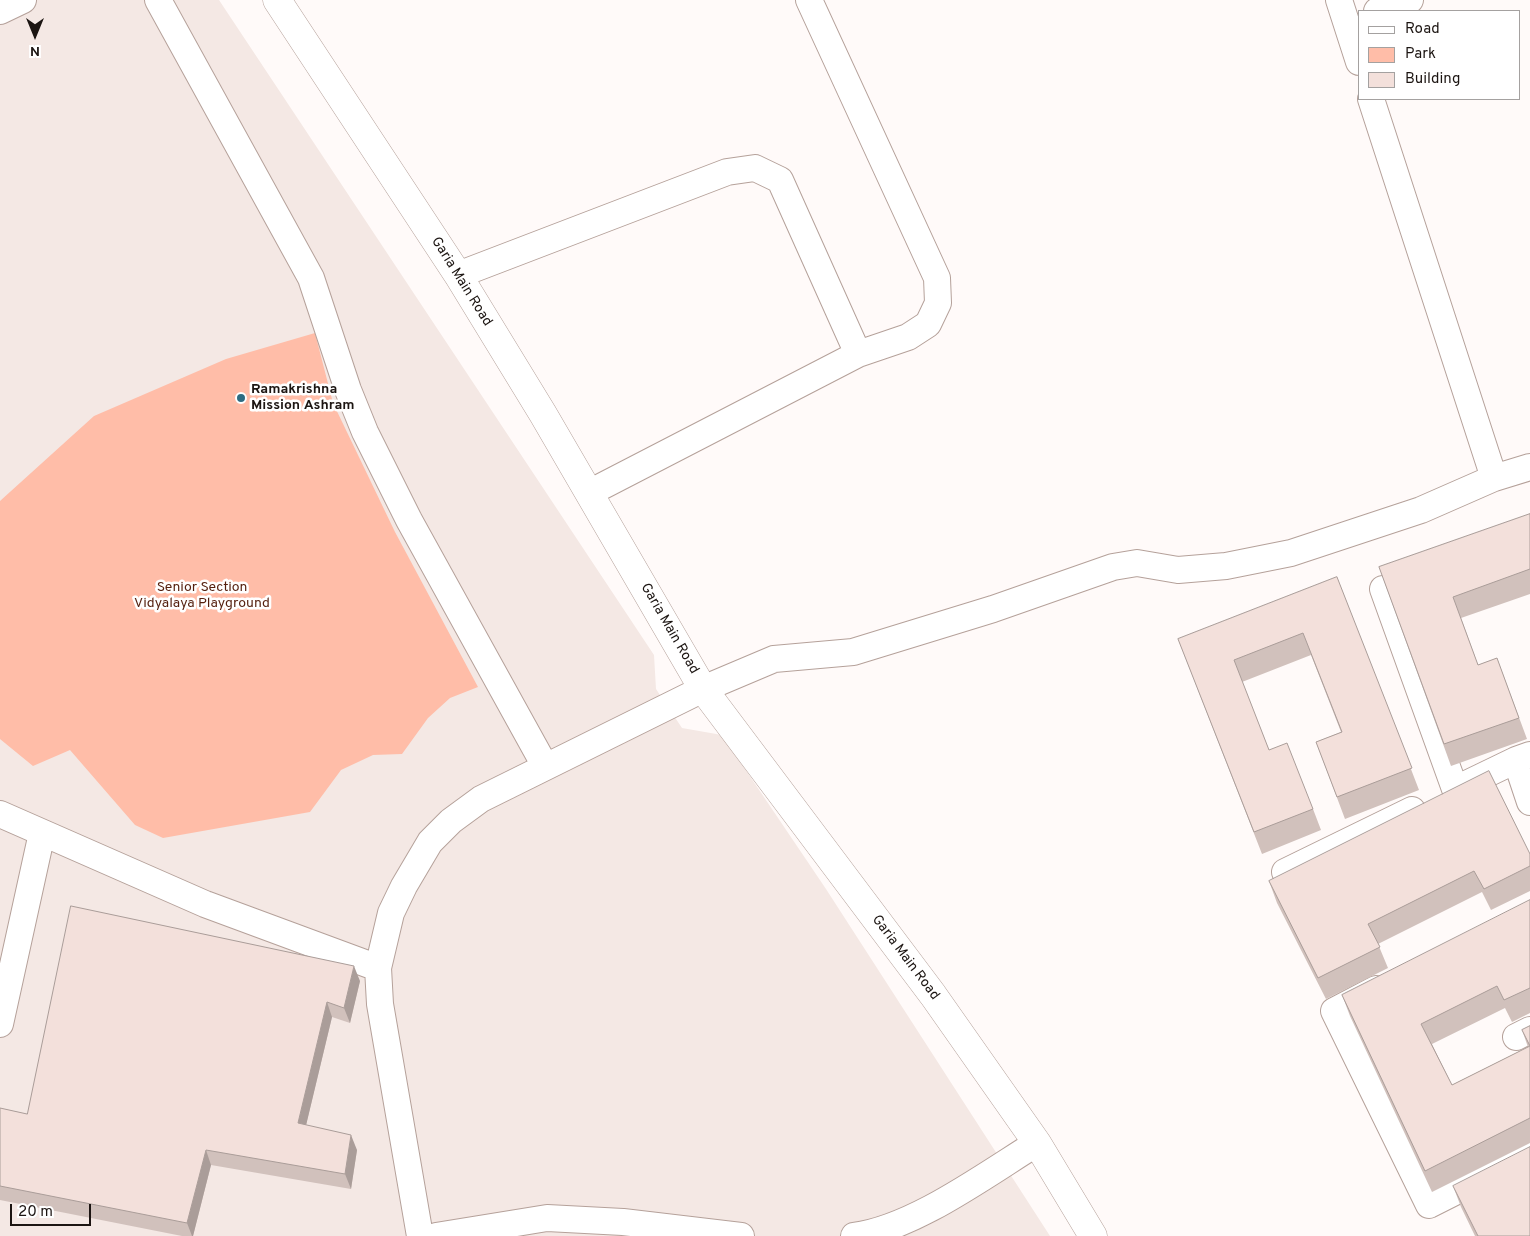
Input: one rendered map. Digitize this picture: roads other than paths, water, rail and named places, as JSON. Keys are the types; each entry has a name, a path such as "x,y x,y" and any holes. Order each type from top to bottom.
{"main road":[{"name":"Garia Main Road","path":"277,0 458,275 589,493 703,689 933,995 1037,1143 1093,1236"}],"street":[{"path":"0,11 23,0"},
{"path":"158,0 311,278 348,390 365,432 413,528 545,766"},
{"path":"589,493 858,354 908,337 928,324 938,303 937,278 809,0"},
{"path":"1380,10 1410,0"},
{"path":"1348,13 1358,58"},
{"path":"1370,100 1494,478"},
{"path":"458,275 727,172 755,168 780,180 858,354"},
{"path":"420,1236 380,1004 378,968 391,913 430,842 451,821 481,799 703,689 774,659 853,652 993,609 1113,567 1137,562 1178,570 1226,566 1292,553 1421,510 1494,478 1530,467"},
{"path":"1382,589 1455,789"},
{"path":"1285,872 1523,758 1530,802"},
{"path":"0,814 205,904 378,968"},
{"path":"0,1024 42,832"},
{"path":"1394,980 1334,1011 1429,1205 1530,1154"},
{"path":"854,1236 869,1234 924,1211 1037,1143"},
{"path":"436,1236 547,1218 623,1222 741,1236"}],"place":[{"name":"Ramakrishna Mission Ashram","path":"241,398"}],"park label":[{"name":"Senior Section Vidyalaya Playground","path":"202,596"}]}
